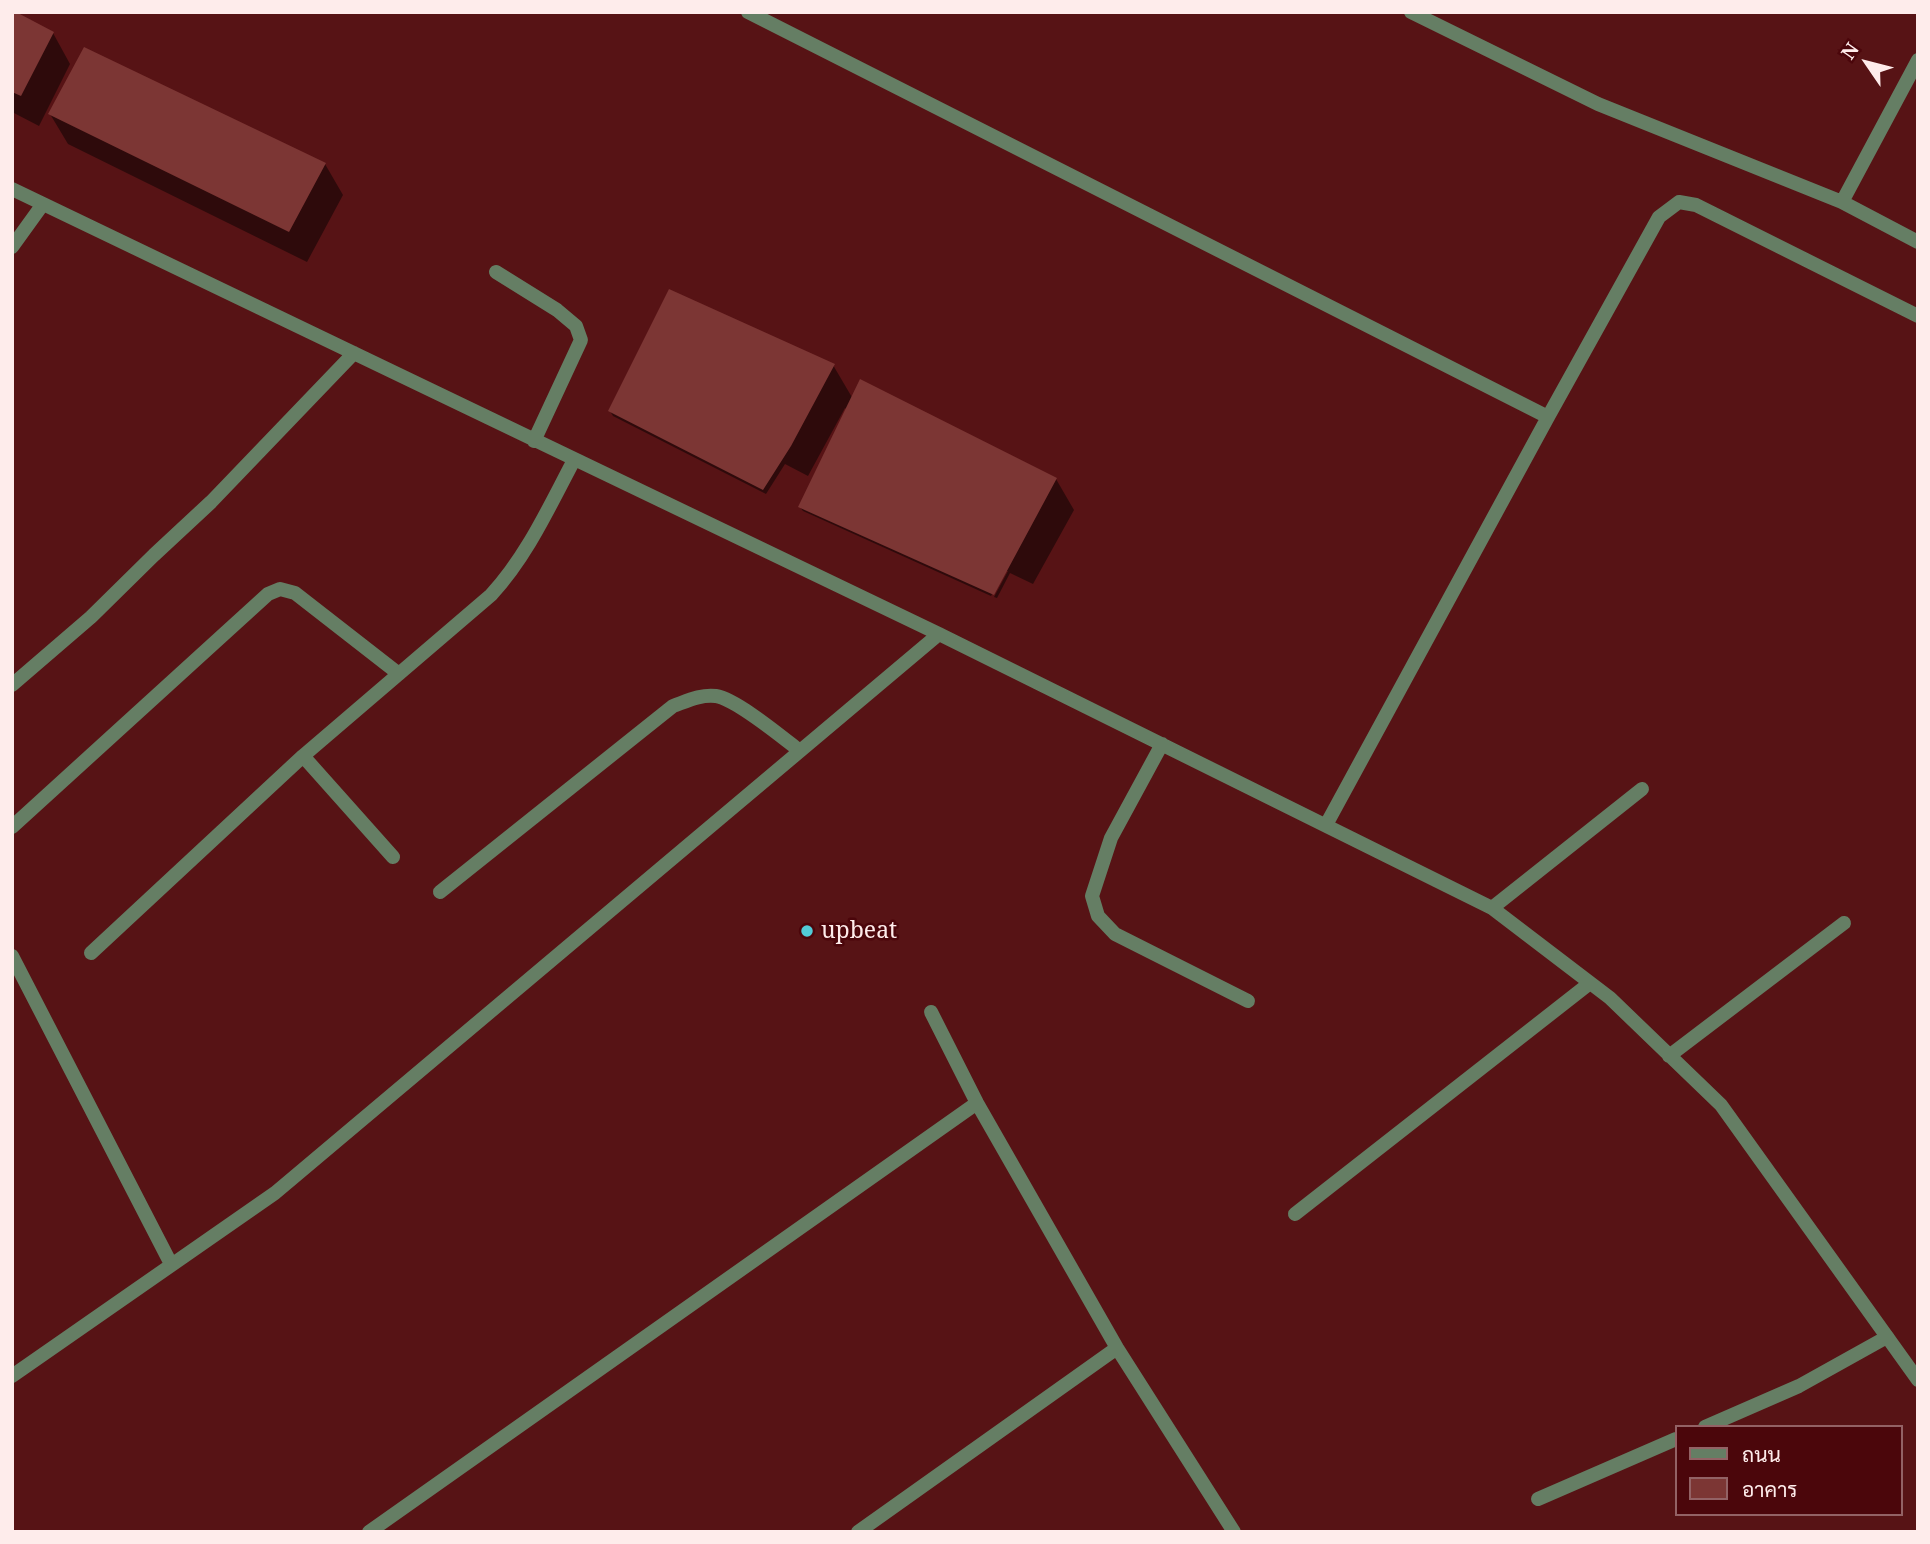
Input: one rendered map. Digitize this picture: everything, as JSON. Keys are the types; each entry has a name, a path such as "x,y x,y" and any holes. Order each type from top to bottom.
{"street":[{"path":"748,12 1549,416"},
{"path":"1411,12 1598,104 1842,202 1918,242"},
{"path":"1842,202 1918,60"},
{"path":"12,189 939,634 1492,908 1610,998 1721,1105 1918,1380"},
{"path":"1326,825 1659,217 1679,202 1696,205 1918,316"},
{"path":"12,247 43,204"},
{"path":"496,272 557,310 576,326 581,340 534,441"},
{"path":"12,685 91,617 211,502 354,353"},
{"path":"91,953 303,756 491,595 524,553 574,460"},
{"path":"12,827 268,594 281,589 295,593 399,674"},
{"path":"12,1376 275,1193 939,634"},
{"path":"440,892 673,706 698,696 716,696 732,701 800,751"},
{"path":"1161,744 1111,838 1092,896 1098,916 1115,934 1248,1001"},
{"path":"303,756 393,857"},
{"path":"1492,908 1642,789"},
{"path":"1669,1056 1844,923"},
{"path":"12,956 171,1264"},
{"path":"1295,1214 1590,983"},
{"path":"931,1012 977,1103 1117,1348 1234,1532"},
{"path":"369,1532 977,1103"},
{"path":"1710,1425 1799,1386 1887,1337"},
{"path":"859,1532 1117,1348"},
{"path":"1538,1499 1674,1440"}],"building":[{"path":"12,12 54,32 21,96 12,92"},
{"path":"84,47 326,163 289,232 48,114"},
{"path":"669,289 835,364 791,446 763,490 608,411"},
{"path":"860,379 1057,478 994,595 798,507"}],"place":[{"name":"upbeat","path":"807,931"}]}
